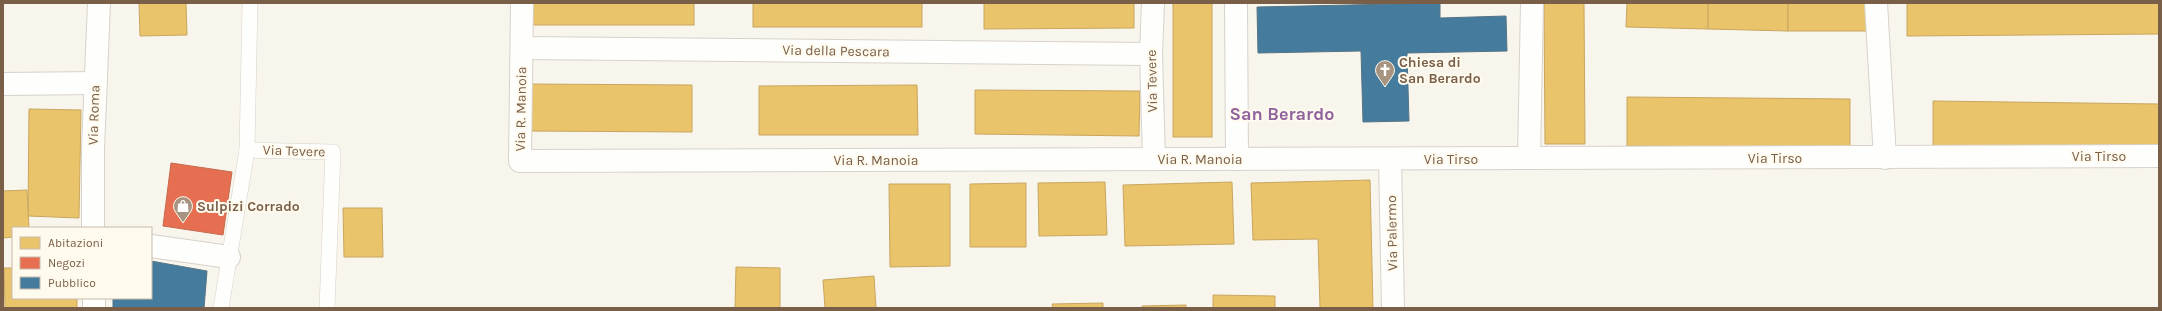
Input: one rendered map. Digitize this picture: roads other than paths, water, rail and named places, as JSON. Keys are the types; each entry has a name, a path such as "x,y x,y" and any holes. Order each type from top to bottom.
{"street":[{"name":"Via Roma","path":"93,227 93,148 99,3"},
{"name":"Via R. Manoia","path":"522,3 520,161 1390,159"},
{"name":"Via Tevere","path":"1153,3 1151,54 1154,159"},
{"path":"1236,3 1237,159"},
{"path":"1529,158 1532,3"},
{"path":"1876,3 1885,158"},
{"name":"Via della Pescara","path":"522,48 1151,54"},
{"path":"3,84 96,83"},
{"name":"Via Tirso","path":"1390,159 2159,156"},
{"name":"Via Palermo","path":"1390,159 1393,308"},
{"path":"152,246 229,257"}],"lane":[{"name":"Via Tevere","path":"250,3 247,150 333,152 327,308"},
{"path":"221,308 247,150"}],"place":[{"name":"Chiesa di San Berardo","path":"1385,87"},
{"name":"Sulpizi Corrado","path":"183,223"}],"district":[{"name":"San Berardo","path":"1282,114"}]}
